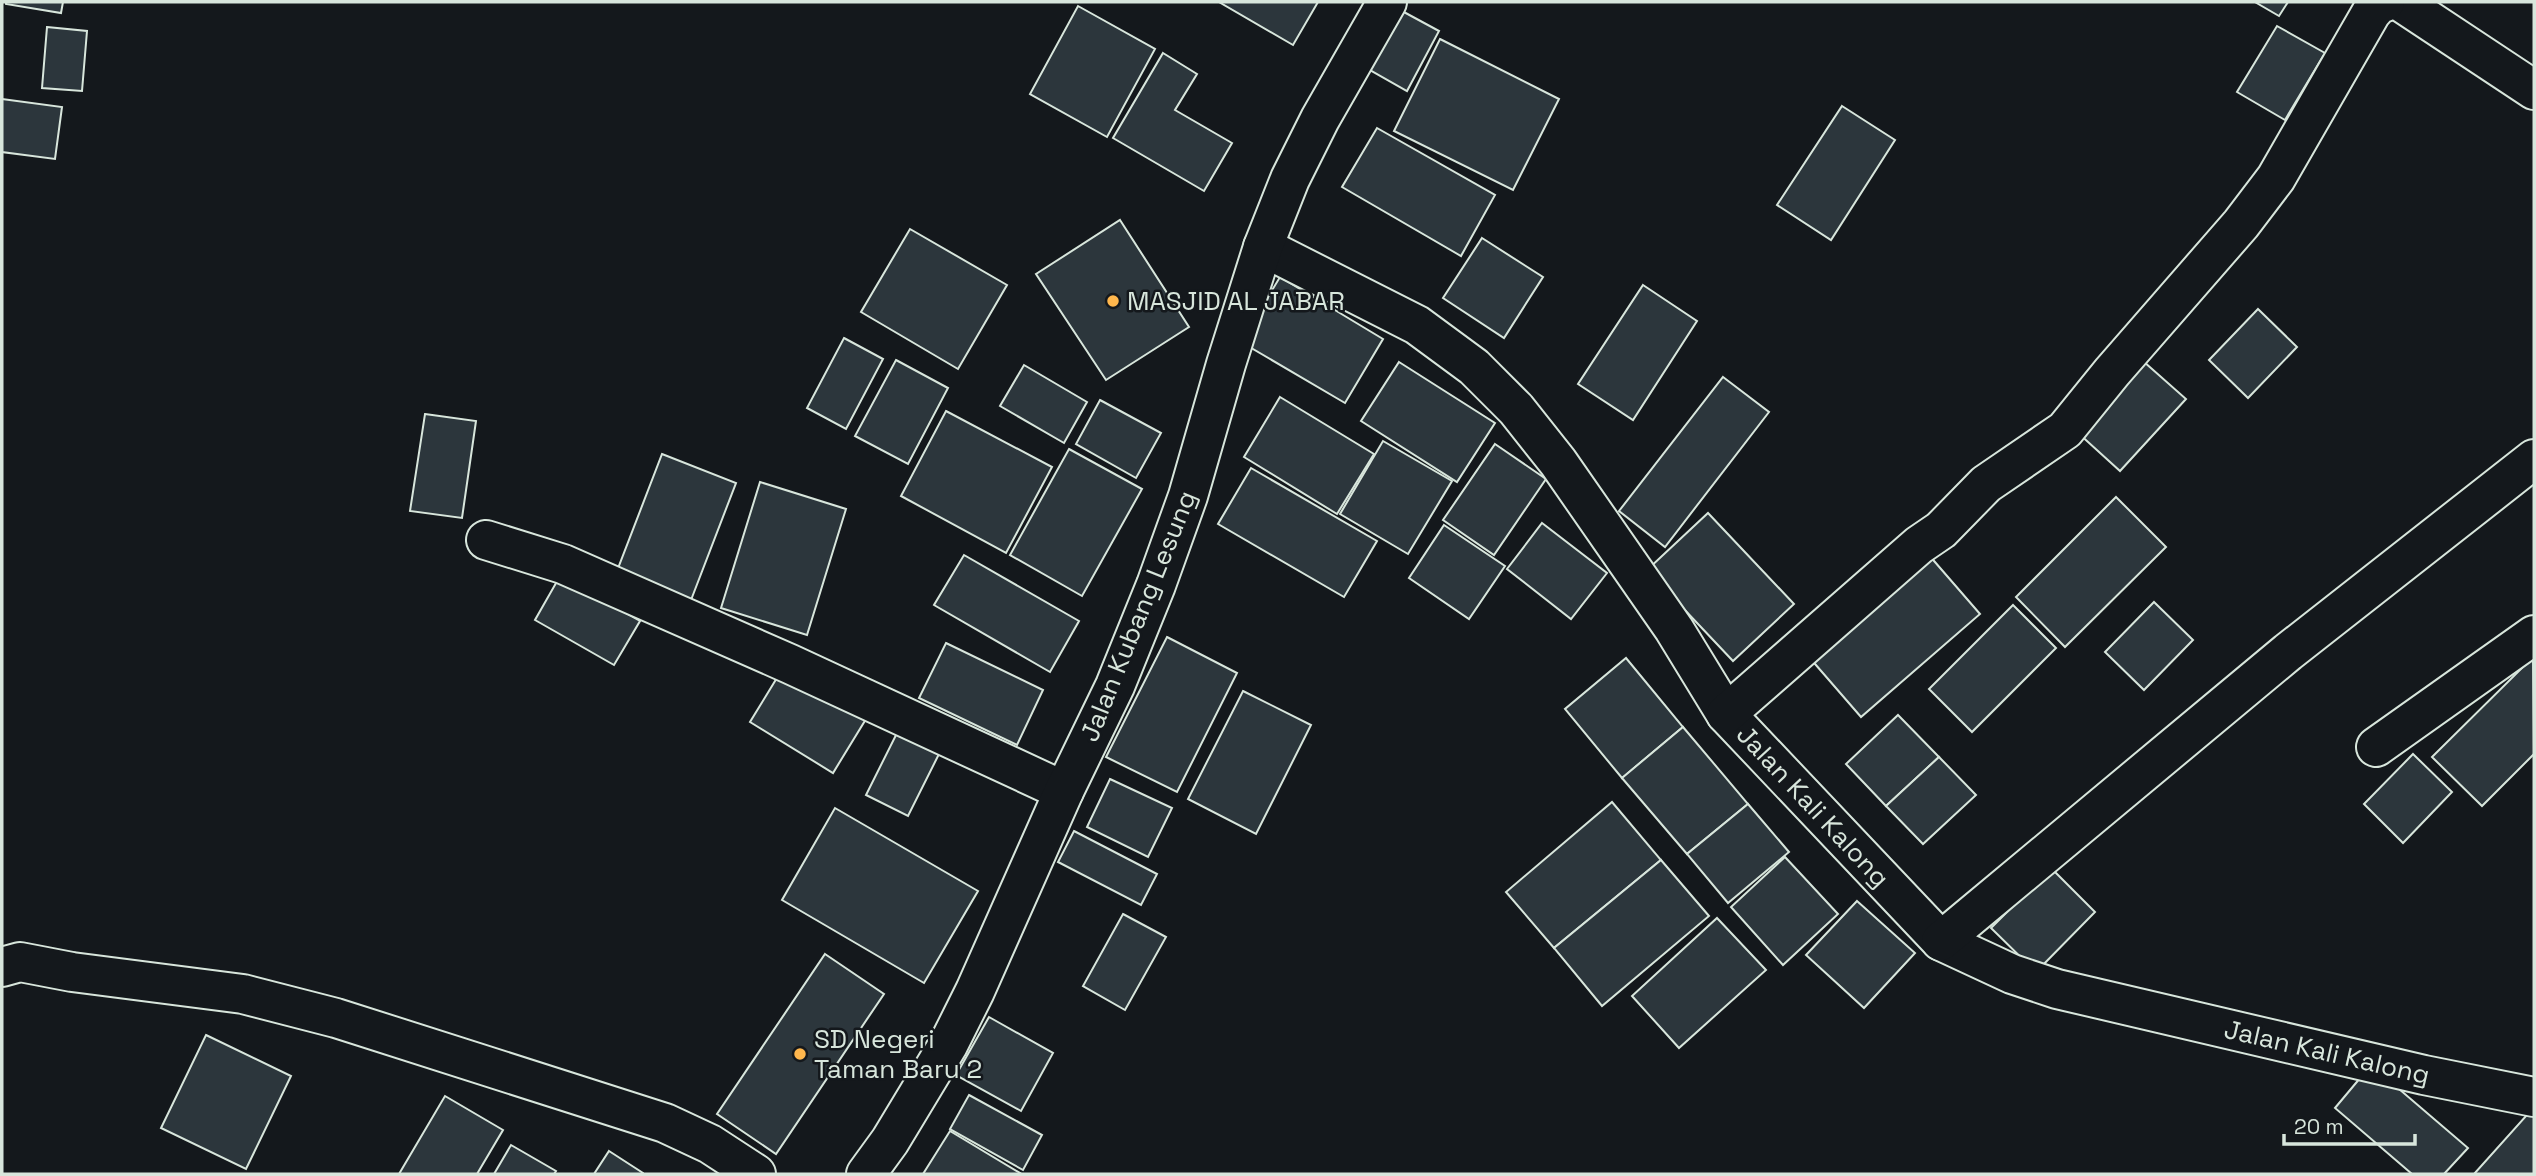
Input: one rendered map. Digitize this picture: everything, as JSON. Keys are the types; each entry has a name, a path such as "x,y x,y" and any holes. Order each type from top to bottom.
{"street":[{"name":"Jalan Kubang Lesung","path":"866,1174 948,1045 1115,686 1188,496 1263,247 1290,179 1320,119 1387,2"},
{"path":"1726,714 1919,545 1941,530 1986,484 2065,430 2241,224 2276,178 2371,13 2385,2"},
{"path":"2401,2 2534,90"},
{"name":"Jalan Kali Kalong","path":"1263,247 1417,325 1474,367 1516,409 1558,462 1674,629 1726,714 1941,941 2012,974 2057,989 2424,1076 2534,1097"},
{"path":"1941,941 2288,652 2534,460"},
{"path":"486,540 563,564 790,664 1064,791"},
{"path":"2376,747 2534,635"},
{"path":"2,967 20,962 72,972 243,994 336,1018 665,1123 710,1143 756,1174"}],"building":[{"path":"6,2 63,2 61,13"},
{"path":"1219,2 1318,2 1293,45"},
{"path":"2255,2 2288,2 2279,16"},
{"path":"1078,6 1155,49 1107,137 1030,94"},
{"path":"1402,11 1439,31 1407,91 1370,70"},
{"path":"2277,26 2325,53 2285,120 2237,92"},
{"path":"47,27 87,31 82,91 42,88"},
{"path":"1440,39 1559,99 1513,190 1394,131"},
{"path":"1163,53 1197,74 1175,110 1232,143 1204,191 1113,138"},
{"path":"2,99 62,107 55,159 2,152"},
{"path":"1842,106 1895,140 1831,240 1777,205"},
{"path":"1377,128 1495,195 1461,256 1342,187"},
{"name":"MASJID AL JABAR","path":"1120,220 1189,327 1106,380 1036,274"},
{"path":"910,229 1007,285 958,369 861,312"},
{"path":"1482,238 1543,277 1504,338 1443,298"},
{"path":"1280,277 1383,339 1345,403 1241,342"},
{"path":"1643,285 1697,321 1633,420 1578,384"},
{"path":"2258,309 2297,347 2248,398 2209,360"},
{"path":"844,338 883,359 846,429 807,408"},
{"path":"896,360 948,388 908,464 855,436"},
{"path":"2143,361 2186,399 2120,471 2077,432"},
{"path":"1399,362 1495,423 1457,482 1361,421"},
{"path":"1024,365 1087,402 1064,443 1000,406"},
{"path":"1723,377 1769,412 1665,547 1619,511"},
{"path":"1280,397 1374,454 1337,514 1244,457"},
{"path":"1100,400 1161,433 1136,478 1076,444"},
{"path":"946,411 1052,467 1006,553 901,496"},
{"path":"425,414 476,421 462,518 410,511"},
{"path":"1383,441 1452,481 1408,554 1340,514"},
{"path":"1495,444 1546,479 1494,555 1443,520"},
{"path":"1069,449 1142,489 1082,596 1010,555"},
{"path":"662,454 736,483 691,600 617,571"},
{"path":"1251,468 1377,541 1344,597 1218,524"},
{"path":"760,482 846,509 807,635 721,608"},
{"path":"2116,497 2166,547 2065,647 2016,597"},
{"path":"1708,513 1794,604 1733,661 1647,570"},
{"path":"1542,523 1607,573 1571,619 1507,569"},
{"path":"1444,525 1505,566 1469,619 1409,578"},
{"path":"1928,554 1980,614 1861,717 1809,657"},
{"path":"964,555 1079,621 1050,672 934,605"},
{"path":"560,576 640,621 614,665 535,620"},
{"path":"2154,602 2193,640 2144,690 2105,652"},
{"path":"2013,605 2056,648 1972,732 1929,689"},
{"path":"1167,637 1237,673 1177,792 1106,757"},
{"path":"946,643 1043,690 1017,745 919,698"},
{"path":"2533,657 2534,754 2482,806 2432,757"},
{"path":"1626,658 1683,727 1622,778 1565,709"},
{"path":"783,668 866,719 833,773 750,722"},
{"path":"1243,691 1311,725 1256,834 1188,799"},
{"path":"1898,715 1939,757 1886,806 1846,764"},
{"path":"901,725 943,746 908,816 866,795"},
{"path":"1683,727 1748,804 1687,854 1622,778"},
{"path":"2413,754 2452,792 2403,843 2364,804"},
{"path":"1939,757 1976,795 1923,844 1886,806"},
{"path":"1110,779 1172,808 1148,857 1087,827"},
{"path":"1612,802 1661,860 1554,948 1506,892"},
{"path":"1748,804 1789,852 1728,903 1687,854"},
{"path":"835,808 978,891 924,983 782,900"},
{"path":"1074,831 1157,874 1141,905 1058,862"},
{"path":"1785,857 1838,914 1783,965 1731,907"},
{"path":"1661,860 1709,916 1602,1006 1554,948"},
{"path":"2051,868 2095,912 2036,972 1991,928"},
{"path":"1857,901 1915,953 1864,1008 1806,955"},
{"path":"1123,914 1166,937 1125,1010 1083,986"},
{"path":"1717,918 1766,970 1679,1048 1632,996"},
{"name":"SD Negeri Taman Baru 2","path":"825,954 884,994 776,1154 717,1114"},
{"path":"989,1017 1053,1053 1021,1111 956,1075"},
{"path":"206,1035 291,1076 246,1169 161,1128"},
{"path":"2371,1065 2468,1148 2444,1174 2412,1174 2335,1108"},
{"path":"969,1095 1042,1135 1023,1170 950,1129"},
{"path":"445,1096 503,1130 477,1174 399,1174"},
{"path":"2534,1107 2534,1174 2474,1174"},
{"path":"950,1131 1020,1173 923,1174"},
{"path":"511,1145 556,1171 554,1174 494,1174"},
{"path":"609,1151 643,1173 643,1174 594,1174"}],"place":[{"name":"MASJID AL JABAR","path":"1113,301"},
{"name":"SD Negeri Taman Baru 2","path":"800,1054"}]}
